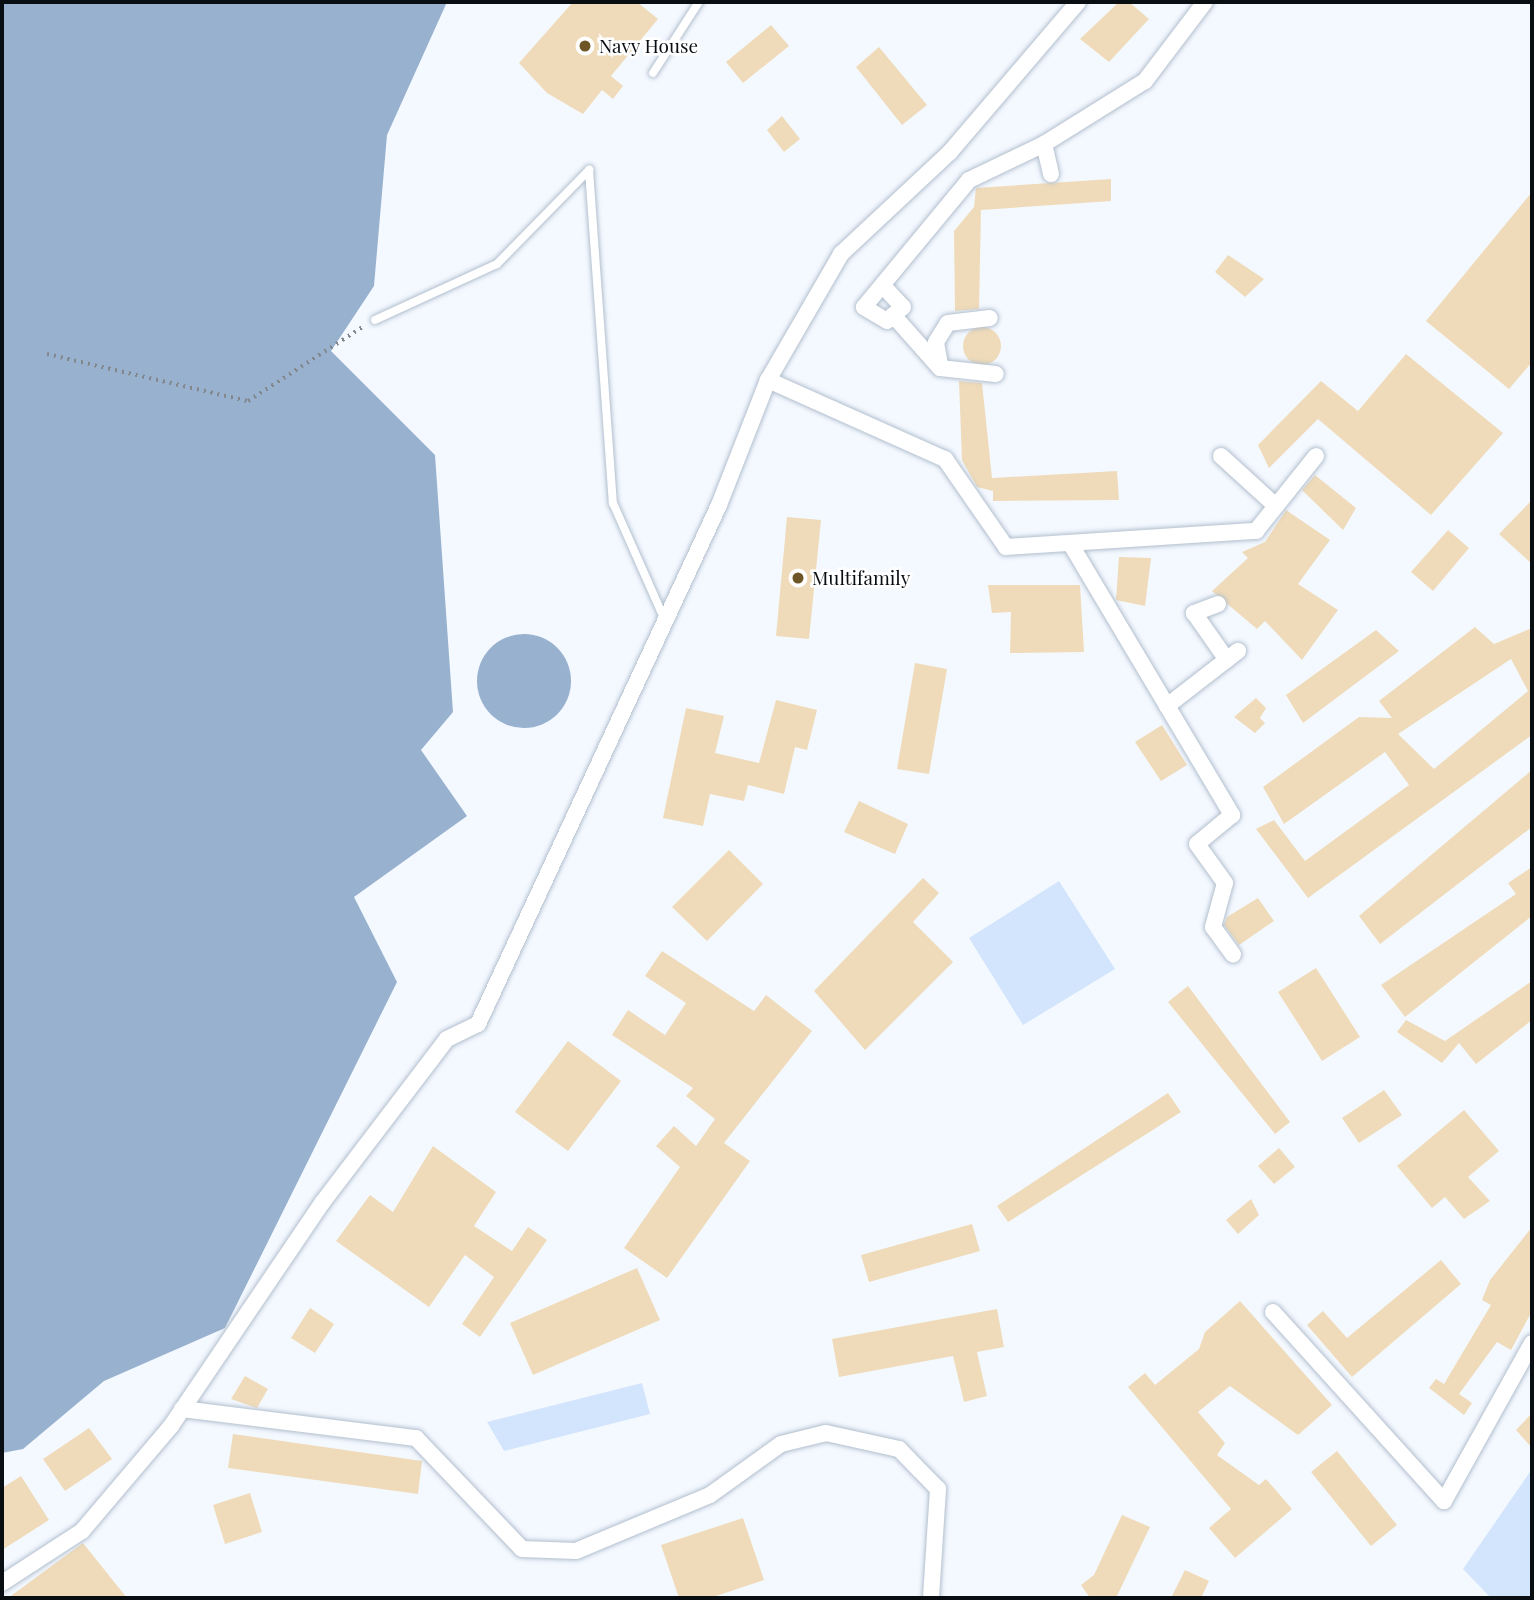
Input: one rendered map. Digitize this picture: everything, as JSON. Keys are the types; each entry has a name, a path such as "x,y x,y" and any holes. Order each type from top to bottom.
{"street":[{"path":"2,1583 82,1531 182,1409 322,1203 447,1039 478,1024 665,620 768,380 841,254 950,152 1078,2"},
{"path":"885,288 903,307 887,321 864,307 885,288 969,180 1044,144 1145,81 1205,2"},
{"path":"1044,144 1051,174"},
{"path":"893,316 940,368 996,374"},
{"path":"940,368 936,342 948,323 990,318"},
{"path":"768,380 946,459 1006,547 1256,531 1316,456"},
{"path":"1221,456 1276,506"},
{"path":"1070,543 1232,815 1197,844 1225,883 1213,927 1233,955"},
{"path":"1167,706 1233,655 1194,613 1218,604"},
{"path":"1273,1312 1444,1501 1532,1343"},
{"path":"182,1409 416,1438 522,1549 576,1551 710,1495 780,1444 826,1433 899,1449 938,1489 931,1598"}],"lane":[{"path":"653,73 699,2"},
{"path":"375,320 497,264 589,170 613,503 665,620"}],"path":[{"path":"47,354 248,401 375,320"}],"shaded area":[{"path":"2,2 447,2 387,135 374,286 331,351 435,455 453,712 421,750 467,816 354,897 397,982 225,1328 104,1381 23,1449 2,1453"},
{"path":"524,634 542,637 558,647 568,663 571,681 568,699 558,715 542,725 524,728 506,725 490,715 480,699 477,681 480,663 490,647 506,637"},
{"path":"1059,881 1115,969 1023,1025 969,938"},
{"path":"642,1383 650,1414 504,1451 487,1422"},
{"path":"1532,1469 1532,1598 1491,1598 1463,1569"}],"building":[{"name":"Navy House","path":"573,2 637,2 658,19 611,76 623,86 613,99 602,90 583,114 547,93 519,63"},
{"path":"1119,2 1129,2 1149,19 1109,62 1080,39"},
{"path":"771,25 789,46 743,83 726,62"},
{"path":"879,47 927,105 902,125 856,67"},
{"path":"782,116 800,139 784,152 767,130"},
{"path":"1111,179 1111,201 981,210 979,309 955,311 954,231 974,207 976,188"},
{"path":"1532,192 1532,362 1509,389 1426,321"},
{"path":"1228,255 1264,279 1245,297 1215,272"},
{"path":"982,327 996,332 1001,346 996,360 982,365 968,360 963,346 968,332"},
{"path":"1406,354 1503,433 1431,515 1318,419 1269,468 1258,445 1321,381 1358,411"},
{"path":"959,381 982,383 992,478 1117,471 1119,500 993,501 993,491 977,487 962,460"},
{"path":"1315,475 1356,508 1343,530 1302,490"},
{"path":"1532,500 1532,564 1499,534"},
{"path":"1286,510 1330,540 1298,584 1338,610 1302,660 1265,621 1257,629 1212,591 1248,558 1242,552 1265,542"},
{"name":"Multifamily","path":"787,517 821,520 809,639 776,636"},
{"path":"1448,530 1469,548 1433,591 1411,572"},
{"path":"1119,557 1151,558 1145,606 1116,600"},
{"path":"988,585 1080,585 1084,652 1010,653 1011,612 992,613"},
{"path":"1475,627 1494,644 1532,628 1532,735 1308,898 1256,829 1274,820 1305,861 1409,785 1385,752 1284,824 1263,787 1359,717 1392,718 1379,701","holes":["1511,659 1528,691 1434,769 1398,734"]},
{"path":"1376,630 1399,651 1303,723 1286,695"},
{"path":"915,663 947,669 929,774 897,769"},
{"path":"1256,698 1266,708 1260,718 1265,723 1255,733 1234,717"},
{"path":"776,700 817,710 807,750 795,747 784,794 748,785 744,801 710,794 703,826 663,818 686,708 724,716 715,753 759,763"},
{"path":"1162,725 1187,765 1161,781 1135,742"},
{"path":"1532,770 1532,827 1380,944 1359,916"},
{"path":"859,801 908,824 895,854 844,832"},
{"path":"729,850 763,884 707,941 672,907"},
{"path":"1532,867 1532,916 1405,1017 1381,985 1516,894 1508,883"},
{"path":"923,878 939,893 913,922 953,962 865,1050 814,991"},
{"path":"1258,898 1274,921 1239,945 1224,925 1227,917"},
{"path":"662,951 754,1011 766,995 812,1031 724,1143 750,1161 667,1278 624,1248 680,1167 656,1146 674,1126 696,1146 715,1119 686,1096 693,1088 612,1035 628,1010 665,1035 686,1003 645,976"},
{"path":"1316,968 1360,1037 1322,1061 1278,992"},
{"path":"1532,981 1532,1020 1476,1064 1459,1043 1442,1063 1397,1032 1406,1020 1445,1041"},
{"path":"1188,986 1290,1122 1275,1134 1168,1002"},
{"path":"568,1041 621,1081 568,1151 515,1112"},
{"path":"1384,1090 1402,1115 1359,1143 1342,1118"},
{"path":"1168,1093 1181,1112 1008,1222 997,1206"},
{"path":"1464,1110 1499,1151 1468,1177 1490,1201 1464,1219 1445,1197 1432,1208 1397,1166"},
{"path":"433,1146 496,1192 474,1226 512,1251 528,1227 547,1240 480,1337 462,1324 494,1277 465,1255 429,1307 336,1241 370,1195 393,1212"},
{"path":"1279,1148 1295,1167 1274,1184 1258,1166"},
{"path":"1251,1199 1259,1215 1238,1234 1226,1220"},
{"path":"972,1224 980,1251 869,1282 861,1255"},
{"path":"1532,1227 1532,1311 1511,1350 1497,1342 1459,1394 1472,1403 1464,1415 1429,1388 1436,1379 1444,1384 1491,1305 1482,1300 1490,1280"},
{"path":"1441,1260 1461,1284 1352,1377 1307,1325 1323,1311 1347,1338"},
{"path":"637,1268 660,1320 533,1375 510,1323"},
{"path":"1240,1301 1332,1405 1298,1435 1230,1386 1198,1412 1225,1443 1217,1455 1259,1485 1266,1479 1292,1509 1235,1558 1209,1528 1231,1509 1128,1387 1145,1373 1155,1385 1199,1349 1205,1332"},
{"path":"310,1308 334,1324 315,1353 291,1338"},
{"path":"997,1309 1004,1347 977,1352 987,1396 964,1402 953,1356 839,1377 832,1339"},
{"path":"245,1376 268,1389 257,1408 231,1399"},
{"path":"1532,1413 1532,1448 1516,1430"},
{"path":"89,1428 112,1459 65,1491 43,1459"},
{"path":"233,1434 422,1461 418,1494 228,1468"},
{"path":"1337,1451 1397,1525 1371,1546 1311,1472"},
{"path":"21,1476 49,1520 2,1550 2,1488"},
{"path":"250,1493 262,1532 225,1544 213,1505"},
{"path":"1122,1515 1150,1527 1116,1598 1090,1598 1081,1585 1094,1575"},
{"path":"743,1518 764,1580 710,1598 679,1598 661,1545"},
{"path":"83,1543 127,1598 8,1598"},
{"path":"1185,1570 1209,1581 1201,1598 1171,1598"}],"place":[{"name":"Navy House","path":"585,46"},
{"name":"Multifamily","path":"798,578"}]}
